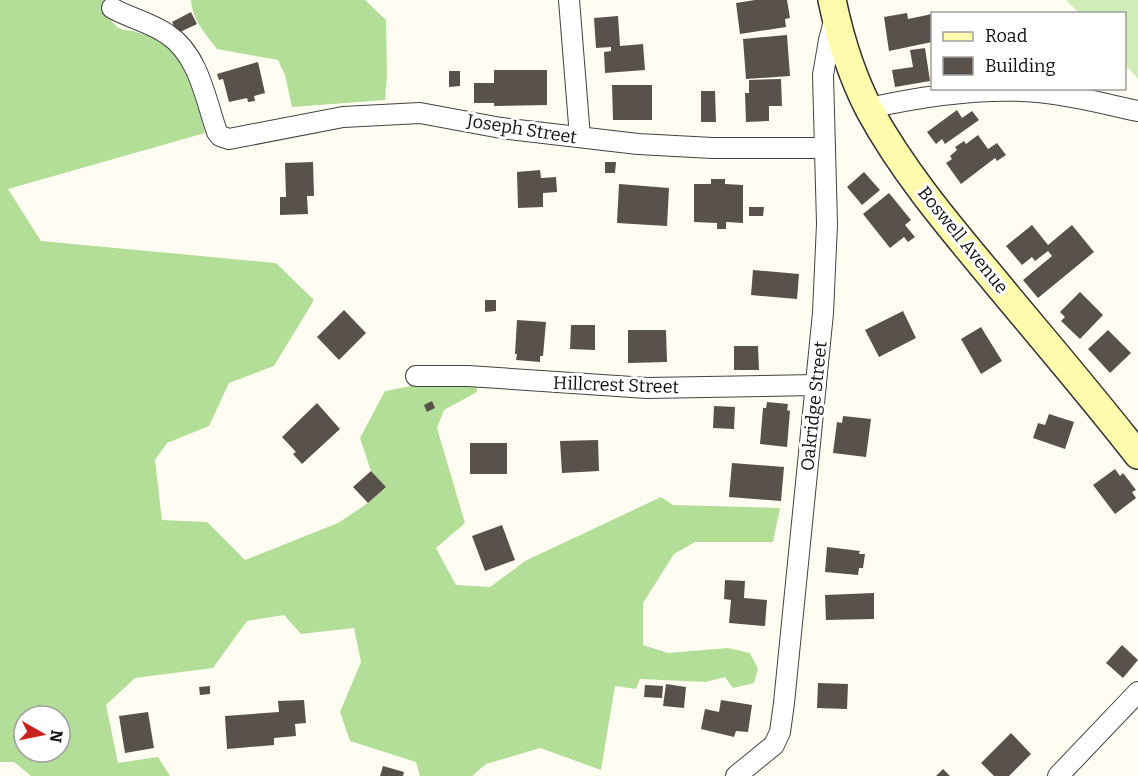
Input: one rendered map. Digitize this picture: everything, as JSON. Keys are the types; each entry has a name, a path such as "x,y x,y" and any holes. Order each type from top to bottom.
{"street":[{"path":"569,0 580,137"},
{"name":"Joseph Street","path":"112,8 160,30 184,50 195,67 217,132 222,137 234,139 343,117 404,113 439,116 501,128 670,147 825,148"},
{"name":"Boswell Avenue","path":"833,9 854,75 868,108 904,165 957,235 1138,455"},
{"name":"Oakridge Street","path":"736,776 770,750 778,737 781,726 825,274 827,224 823,75 833,9"},
{"path":"868,108 930,97 1021,91 1055,94 1138,111"},
{"name":"Hillcrest Street","path":"416,376 468,376 647,388 816,385"},
{"path":"1058,776 1138,692"}],"green space":[{"path":"0,0 105,0 104,12 117,27 161,40 187,64 205,133 8,189 41,241 276,263 314,300 274,366 229,383 209,426 167,443 155,460 162,520 207,522 245,560 338,523 368,503 386,487 371,471 360,438 385,391 421,384 476,384 477,392 444,410 437,428 465,523 436,548 456,585 490,587 525,561 661,497 673,505 780,508 773,542 695,542 674,554 643,603 643,645 668,653 728,648 750,653 758,669 754,683 733,688 725,677 706,682 640,679 636,689 615,686 601,770 540,748 486,764 472,776 420,776 416,762 350,741 340,712 361,662 354,628 301,634 284,615 247,621 213,668 135,678 106,705 118,763 158,757 170,776 31,776 16,764 72,764 72,704 12,704 12,762 0,762"},
{"path":"191,0 365,0 386,20 385,100 292,107 285,75 278,60 217,49 197,20"},
{"path":"1066,0 1138,0 1138,79 1126,65 1126,12 1078,12"}],"building":[{"path":"755,0 787,0 790,18 785,19 786,27 740,34 736,3"},
{"path":"191,12 197,24 178,33 172,22"},
{"path":"907,13 908,19 931,14 931,42 889,51 884,17"},
{"path":"618,16 620,46 643,44 645,70 605,73 604,52 611,51 611,47 596,48 594,18"},
{"path":"787,35 790,76 746,79 743,39"},
{"path":"925,48 930,81 895,87 892,70 913,67 910,50"},
{"path":"258,62 265,93 254,96 255,101 248,102 247,98 229,102 223,79 219,80 217,74"},
{"path":"494,70 547,70 547,105 494,106 494,103 474,103 474,83 494,83"},
{"path":"449,71 460,71 460,86 449,87"},
{"path":"781,79 782,106 769,106 769,121 746,122 745,93 749,93 749,80"},
{"path":"612,85 652,85 652,120 613,120"},
{"path":"701,91 715,91 716,122 701,122"},
{"path":"957,110 962,118 972,111 979,120 945,144 942,139 936,144 927,132"},
{"path":"978,135 988,149 997,143 1006,155 997,161 995,158 961,184 946,163 952,159 950,156 957,150 955,147 964,141 966,144"},
{"path":"313,162 314,196 307,196 308,214 280,215 280,197 286,197 285,163"},
{"path":"605,162 616,162 615,173 605,173"},
{"path":"540,170 541,178 556,177 557,192 543,193 543,207 518,208 517,172"},
{"path":"864,172 880,190 862,205 847,187"},
{"path":"711,179 725,179 725,184 743,185 743,223 726,222 726,229 717,229 717,223 694,222 694,184 711,184"},
{"path":"619,184 669,188 667,226 617,223"},
{"path":"889,193 911,220 905,225 915,237 908,242 904,237 890,248 863,214"},
{"path":"749,207 764,207 763,216 749,216"},
{"path":"1032,225 1048,245 1072,225 1094,252 1038,298 1023,280 1052,256 1048,251 1035,261 1032,257 1022,265 1006,246"},
{"path":"753,270 799,274 797,299 751,295"},
{"path":"1080,292 1103,315 1080,339 1061,321 1065,317 1060,312"},
{"path":"485,300 496,300 496,311 485,312"},
{"path":"344,310 366,333 339,360 317,337"},
{"path":"903,311 916,338 879,357 865,330"},
{"path":"517,320 546,322 543,356 540,356 540,362 516,360"},
{"path":"571,325 595,325 595,350 570,349"},
{"path":"981,327 1002,361 981,374 961,339"},
{"path":"628,330 666,330 667,362 628,363"},
{"path":"1108,330 1131,353 1110,373 1088,349"},
{"path":"734,346 758,346 759,370 734,370"},
{"path":"432,401 435,408 427,412 424,405"},
{"path":"767,402 788,404 787,410 790,411 787,447 760,444 763,408 766,408"},
{"path":"317,403 340,429 302,464 293,454 296,452 282,437"},
{"path":"714,406 735,407 734,429 713,428"},
{"path":"1049,414 1074,422 1065,449 1033,438 1038,423 1045,425"},
{"path":"843,416 871,419 866,457 833,453 837,422 842,423"},
{"path":"598,440 599,471 562,473 560,441"},
{"path":"470,443 507,443 507,474 470,474"},
{"path":"732,463 784,467 781,501 729,497"},
{"path":"1115,469 1120,476 1123,473 1136,490 1132,492 1136,498 1115,514 1093,485"},
{"path":"371,471 386,487 368,503 353,487"},
{"path":"502,525 515,560 485,571 472,536"},
{"path":"827,547 860,551 859,554 865,554 863,568 859,568 858,575 825,572"},
{"path":"725,580 745,581 744,598 767,600 765,626 729,623 731,600 724,599"},
{"path":"874,593 874,619 826,620 825,595"},
{"path":"1122,645 1138,660 1123,678 1106,663"},
{"path":"818,683 848,684 847,709 817,708"},
{"path":"666,684 686,687 684,708 663,706"},
{"path":"645,685 663,686 662,698 644,697"},
{"path":"210,686 210,694 200,695 199,687"},
{"path":"304,700 306,723 295,724 296,736 274,738 274,745 227,749 225,716 279,712 278,701"},
{"path":"721,700 752,705 748,732 736,731 734,737 701,729 705,709 719,712"},
{"path":"148,712 154,748 125,753 119,716"},
{"path":"1011,733 1031,754 1009,776 994,776 981,763"},
{"path":"383,766 404,772 403,776 380,776"},
{"path":"943,769 950,776 936,776"}]}
